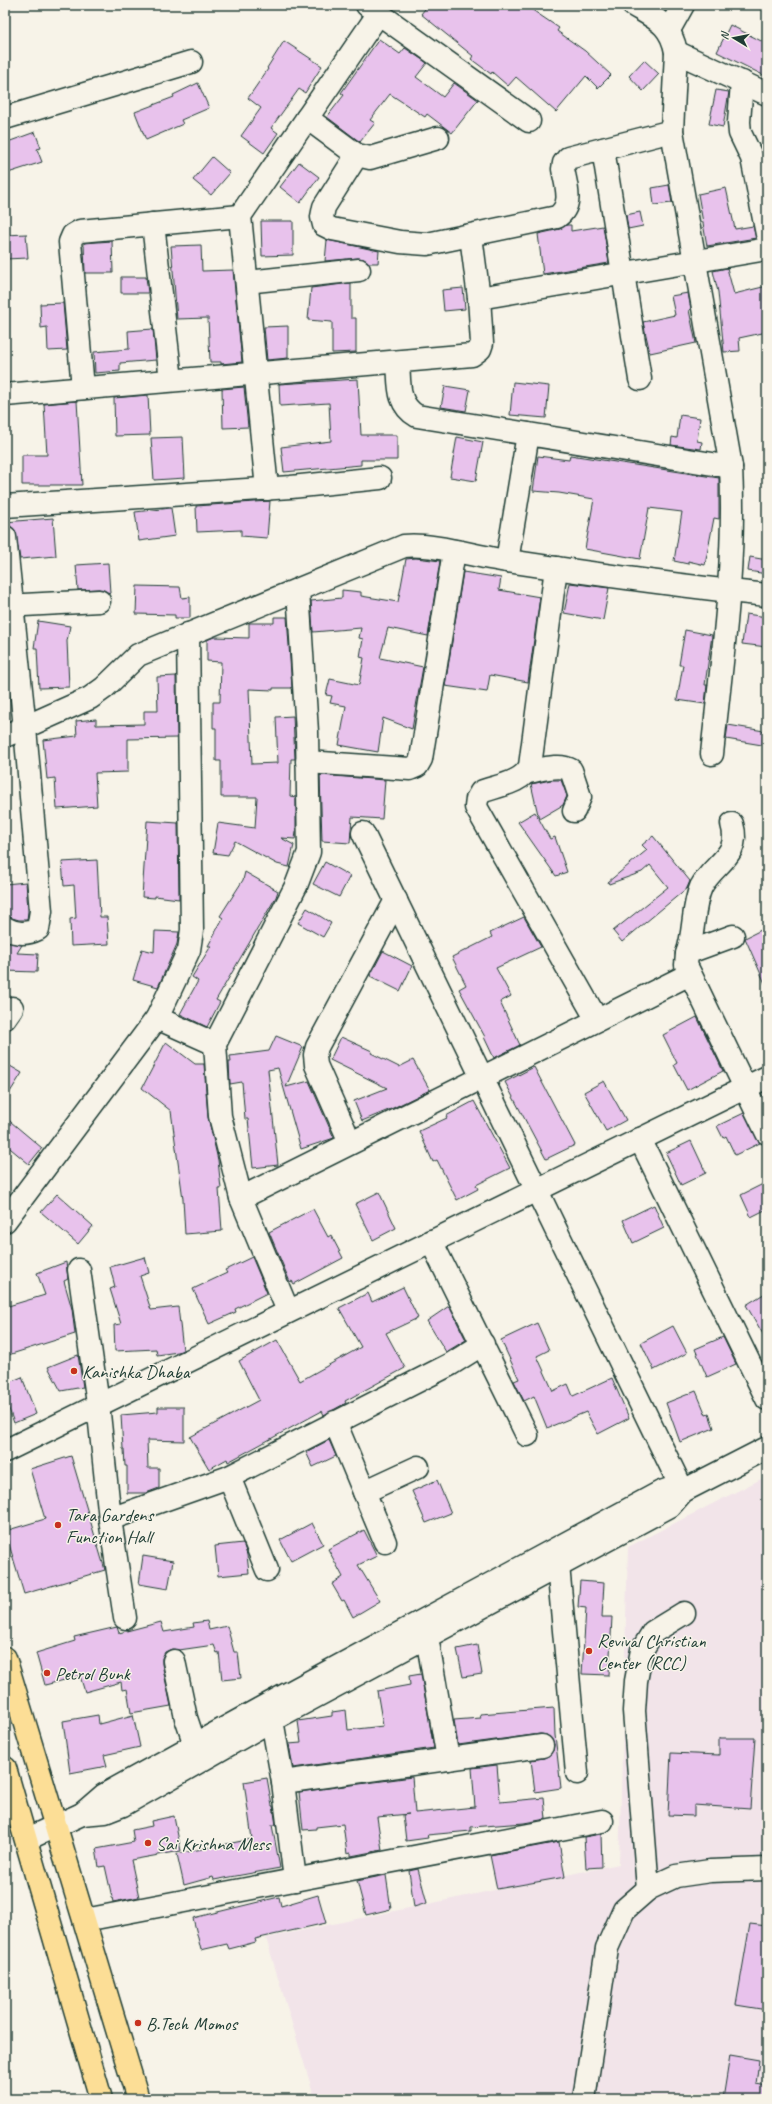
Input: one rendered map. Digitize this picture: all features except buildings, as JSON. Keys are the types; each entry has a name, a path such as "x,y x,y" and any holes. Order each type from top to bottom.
{"main road":[{"path":"5,1658 54,1825 85,1920 138,2099"},
{"path":"5,1768 101,2099"}],"street":[{"path":"633,5 660,22 669,30 676,52 672,131 731,467 733,513 729,591 712,754"},
{"path":"669,30 683,5"},
{"path":"267,489 240,216 307,118 373,9 529,121"},
{"path":"676,52 767,94"},
{"path":"5,118 191,62"},
{"path":"742,82 739,122 740,133 752,158 767,234"},
{"path":"307,118 357,155 370,158 438,138"},
{"path":"357,155 324,207 322,217 324,225 332,229 413,244 427,244 557,217 563,213 568,200 564,163 568,158 672,131"},
{"path":"603,149 640,379"},
{"path":"83,388 70,242 73,235 80,231 240,216"},
{"path":"153,224 171,380"},
{"path":"5,395 472,356 477,353 482,344 479,298 471,236"},
{"path":"479,298 767,249"},
{"path":"247,282 359,270"},
{"path":"398,362 401,399 406,410 417,416 731,467"},
{"path":"507,561 528,434"},
{"path":"5,506 267,489 380,478"},
{"path":"5,537 8,606 25,728 40,923 38,929 30,933 16,933 5,928"},
{"path":"5,736 90,698 104,688 138,655 404,546 454,551 556,568 767,595"},
{"path":"307,762 410,769 417,766 421,760 454,551"},
{"path":"528,772 531,759 556,568"},
{"path":"288,1311 241,1198 220,1116 214,1044 296,886 309,852 307,732 298,590"},
{"path":"8,606 99,601"},
{"path":"5,1221 158,1018 187,957 192,930 188,634"},
{"path":"574,811 580,797 571,770 566,767 528,772 522,777 481,792 477,799 476,807 598,1020"},
{"path":"732,824 735,834 733,847 729,854 708,875 698,896 688,964 767,1133"},
{"path":"363,833 481,1079 683,1491"},
{"path":"350,1142 322,1080 315,1056 317,1047 396,900"},
{"path":"241,1198 350,1142 481,1079 598,1020 733,936"},
{"path":"158,1018 214,1044"},
{"path":"5,1451 98,1404 431,1241 537,1191 767,1077"},
{"path":"640,1139 767,1399"},
{"path":"431,1241 527,1435"},
{"path":"79,1270 98,1404 110,1518 125,1618"},
{"path":"110,1518 229,1477 450,1364 483,1344"},
{"path":"336,1422 385,1542"},
{"path":"82,1814 104,1796 195,1745 459,1610 558,1565 670,1506 683,1491 767,1448"},
{"path":"364,1492 418,1467"},
{"path":"229,1477 267,1570"},
{"path":"27,1840 54,1825 82,1814 105,1812 123,1805 272,1720 427,1636 459,1610 661,1492 670,1489 683,1491"},
{"path":"558,1565 577,1773"},
{"path":"648,1889 634,1711 636,1681 642,1650 653,1632 684,1613"},
{"path":"427,1636 448,1759"},
{"path":"174,1661 186,1718 195,1745"},
{"path":"272,1720 283,1782 295,1880"},
{"path":"283,1782 542,1746"},
{"path":"85,1920 602,1821"},
{"path":"584,2099 607,1948 624,1910 648,1889 676,1876 710,1871 767,1869"}],"shaded area":[{"path":"767,1476 767,2099 315,2099 266,1938 619,1864 628,1547"}],"place":[{"name":"Kanishka Dhaba","path":"74,1371"},
{"name":"Tara Gardens Function Hall","path":"58,1525"},
{"name":"Revival Christian Center (RCC)","path":"589,1651"},
{"name":"Petrol Bunk","path":"47,1673"},
{"name":"Sai Krishna Mess","path":"148,1843"},
{"name":"B.Tech Momos","path":"138,2023"}]}
